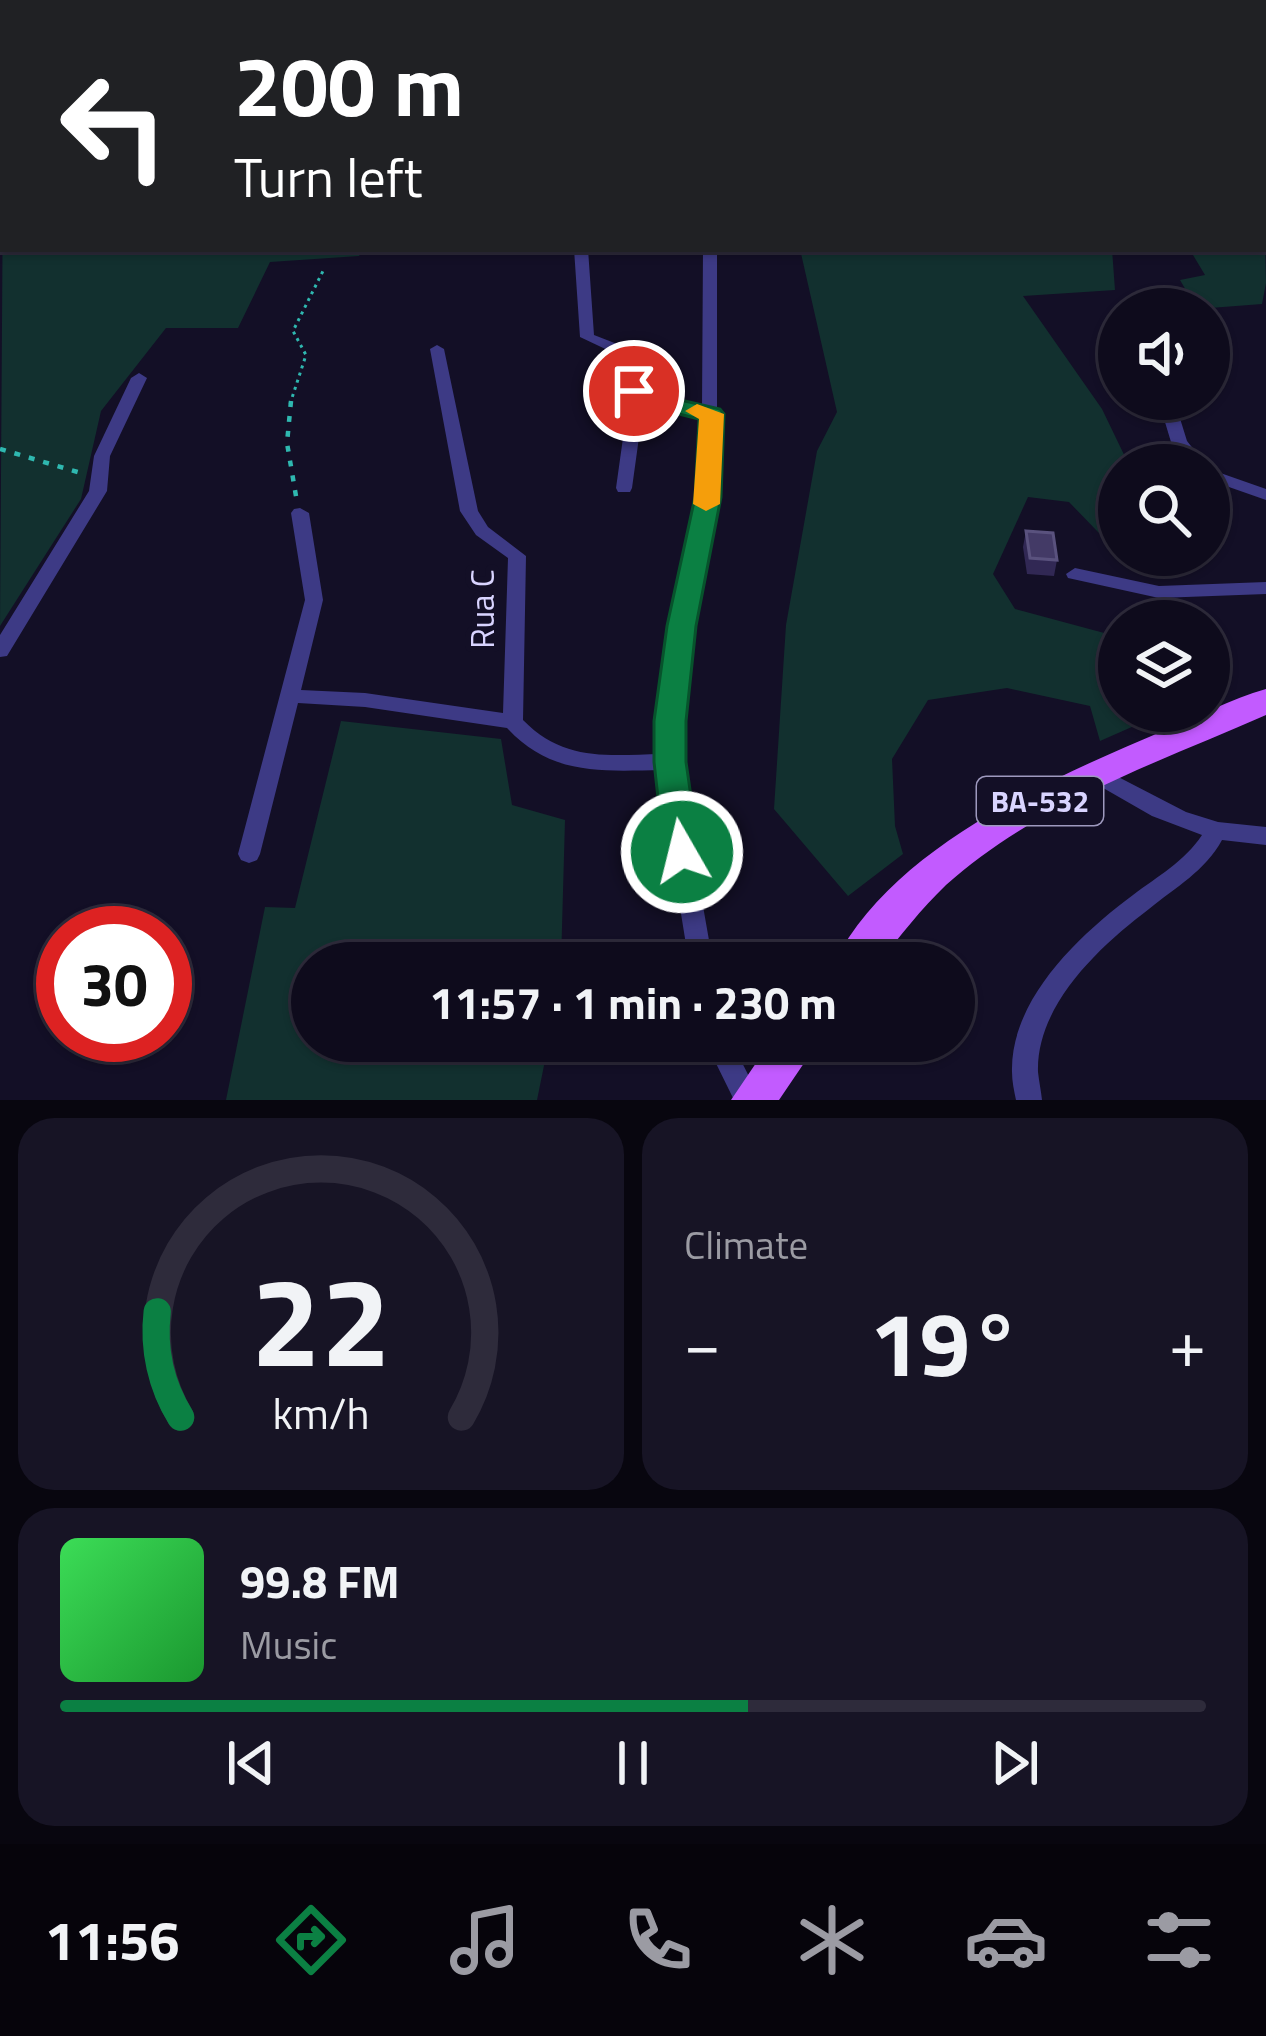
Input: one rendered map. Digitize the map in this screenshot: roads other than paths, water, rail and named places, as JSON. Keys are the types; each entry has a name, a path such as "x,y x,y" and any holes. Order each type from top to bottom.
{"main road":[{"name":"BA-532","path":"872,942 915,890 946,862 1040,801 1266,701"},
{"path":"750,1100 780,1062"}],"street":[{"path":"582,252 584,332 625,352 637,395 624,488"},
{"path":"698,942 670,762 675,669 710,485 710,252"},
{"name":"Rua C","path":"437,350 469,511 482,531 517,556 513,722"},
{"path":"0,651 91,504 102,456 140,378"},
{"path":"637,395 712,414"},
{"path":"1230,481 1266,495"},
{"path":"249,854 314,601 300,513"},
{"path":"1075,574 1159,592 1266,588"},
{"path":"288,696 365,700 513,722 538,748 561,759 670,762"},
{"path":"1099,775 1151,806 1214,834 1266,836"},
{"path":"1029,1100 1024,1058 1028,1033 1045,1001 1097,941 1204,855 1214,834"},
{"path":"729,1062 750,1100"}]}
